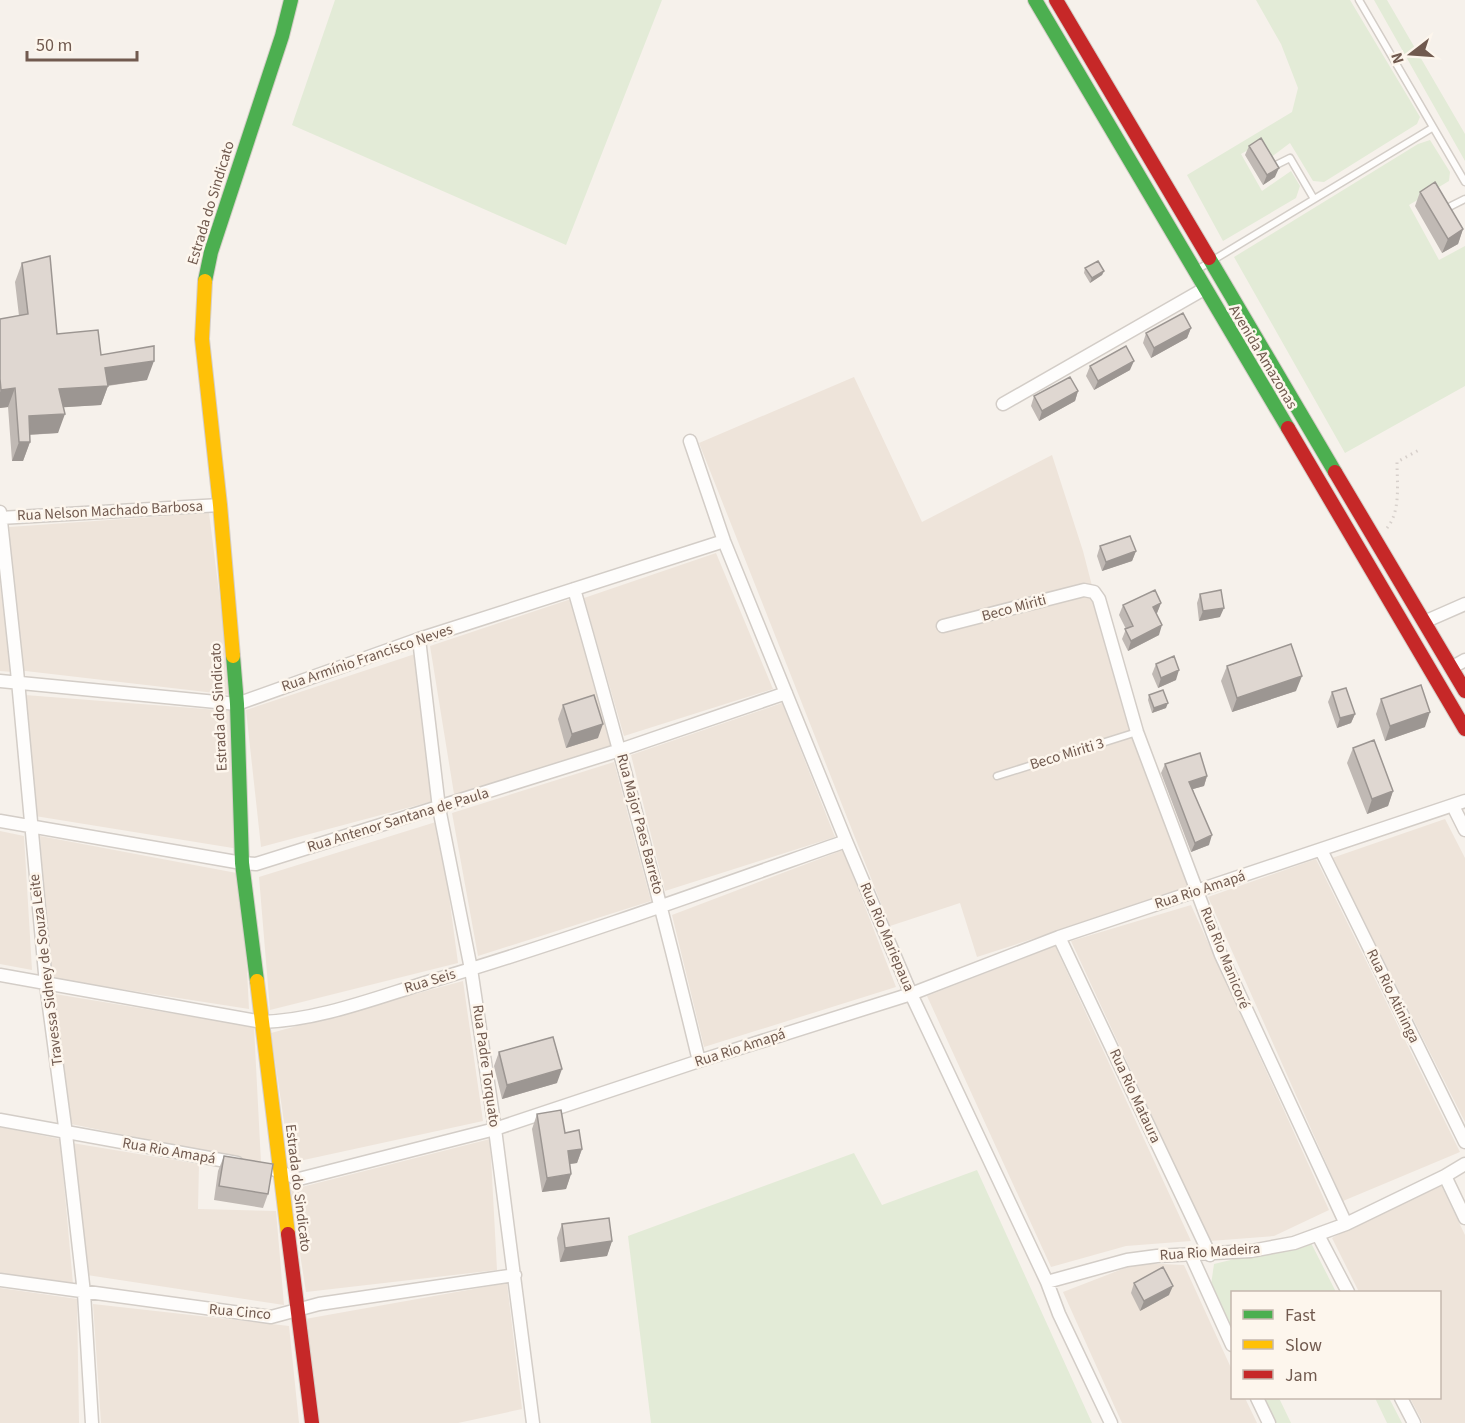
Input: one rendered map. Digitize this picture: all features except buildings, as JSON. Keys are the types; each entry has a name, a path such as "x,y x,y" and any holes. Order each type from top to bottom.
{"street":[{"name":"Estrada do Sindicato","path":"291,0 282,36 211,252 204,286 202,339 237,704 242,863 262,1022 267,1168 297,1311 312,1423"},
{"name":"Avenida Amazonas","path":"1035,0 1465,729"},
{"name":"Avenida Amazonas","path":"1056,0 1212,260 1465,691"},
{"path":"1003,404 1204,289"},
{"name":"Rua Rio Mariepaua","path":"690,441 724,541 911,994 1047,1281 1059,1314 1111,1423"},
{"name":"Rua Nelson Machado Barbosa","path":"0,518 219,505"},
{"name":"Travessa Sidney de Souza Leite","path":"0,512 19,684 46,984 84,1293 92,1423"},
{"name":"Rua Armínio Francisco Neves","path":"0,681 237,704 419,639 724,541"},
{"name":"Rua Major Paes Barreto","path":"574,589 662,906 699,1061"},
{"name":"Beco Miriti","path":"943,626 1084,590"},
{"name":"Rua Rio Manicoré","path":"1084,590 1094,592 1099,599 1137,732 1221,955 1346,1224"},
{"path":"1424,622 1465,604"},
{"name":"Rua Padre Torquato","path":"419,639 439,808 471,969 495,1129 533,1422"},
{"path":"1451,668 1465,660"},
{"name":"Rua Antenor Santana de Paula","path":"0,822 256,864 620,750 786,693"},
{"path":"1459,803 1465,830"},
{"name":"Rua Rio Amapá","path":"0,1120 66,1134 267,1168 299,1179 495,1129 911,994 1059,937 1459,803"},
{"name":"Rua Seis","path":"0,975 262,1022 282,1021 317,1015 471,969 662,906 846,841"},
{"name":"Rua Rio Atininga","path":"1321,850 1465,1142"},
{"name":"Rua Rio Mataura","path":"1059,937 1210,1255"},
{"name":"Rua Rio Madeira","path":"1047,1281 1127,1260 1157,1256 1210,1255 1251,1251 1294,1243 1346,1224 1465,1164"},
{"path":"1445,1176 1465,1218"},
{"path":"1318,1235 1346,1291"},
{"path":"1191,1255 1231,1341"},
{"name":"Rua Cinco","path":"0,1281 271,1317 319,1304 514,1275"},
{"path":"1257,1399 1269,1423"},
{"path":"1402,1399 1414,1423"},
{"path":"520,1423 533,1422"}],"lane":[{"path":"1359,0 1465,182"},
{"path":"1195,271 1432,128"},
{"path":"1276,165 1290,158 1314,199"},
{"path":"1451,206 1465,199"},
{"name":"Beco Miriti 3","path":"997,776 1137,732"}],"path":[{"path":"1376,541 1392,522 1397,498 1398,462 1419,450"}],"shaded area":[{"path":"854,377 922,522 1052,455 1083,551 1129,729 1190,888 977,957 960,903 890,926 699,443"},
{"path":"209,513 232,695 17,670 9,527"},
{"path":"716,553 773,689 624,736 584,598"},
{"path":"0,583 12,672 0,671"},
{"path":"571,599 611,748 455,800 430,646"},
{"path":"418,653 437,800 261,847 246,710"},
{"path":"25,695 231,711 239,849 35,816"},
{"path":"782,703 835,837 665,891 631,755"},
{"path":"614,762 651,901 478,956 452,813"},
{"path":"1445,819 1465,858 1465,1122 1332,858"},
{"path":"439,821 458,963 270,1010 259,877"},
{"path":"0,831 24,836 32,970 0,964"},
{"path":"40,836 242,874 249,1009 50,978"},
{"path":"843,850 896,987 704,1047 672,915"},
{"path":"1316,859 1460,1152 1343,1201 1208,897"},
{"path":"1191,905 1329,1210 1274,1236 1210,1241 1071,941"},
{"path":"1055,946 1191,1241 1126,1246 1051,1267 927,996"},
{"path":"463,981 483,1121 290,1163 271,1033"},
{"path":"55,994 254,1027 261,1163 71,1124"},
{"path":"0,1127 60,1139 73,1284 0,1274"},
{"path":"490,1139 497,1270 306,1292 290,1190"},
{"path":"72,1143 199,1164 198,1209 276,1211 284,1305 87,1275"},
{"path":"1438,1179 1465,1235 1465,1423 1423,1423 1411,1399 1441,1399 1441,1291 1358,1291 1332,1238"},
{"path":"1138,1263 1184,1265 1231,1368 1231,1399 1245,1399 1257,1423 1122,1423 1063,1292"},
{"path":"507,1283 522,1409 458,1423 320,1423 305,1319"},
{"path":"0,1288 77,1299 79,1423 0,1423"},
{"path":"93,1304 289,1326 299,1423 101,1423"}],"green space":[{"path":"335,0 662,0 566,245 292,125"},
{"path":"1256,0 1350,0 1420,117 1417,124 1324,182 1313,181 1290,143 1270,158 1258,144 1241,154 1262,191 1291,171 1300,186 1296,198 1223,241 1187,175 1292,112 1298,88 1281,44"},
{"path":"1374,0 1387,0 1465,134 1465,161"},
{"path":"1430,140 1450,172 1449,181 1409,205 1439,260 1465,246 1465,386 1345,453 1234,257 1418,144"},
{"path":"854,1153 882,1205 977,1170 1092,1423 651,1423 628,1236"},
{"path":"1310,1241 1335,1291 1231,1291 1231,1329 1211,1285 1214,1264"},
{"path":"1264,1399 1279,1399 1291,1423 1275,1423"},
{"path":"1375,1399 1390,1399 1402,1423 1387,1423"}],"traffic: fast":[{"path":"205,281 211,252 282,36 291,0"},
{"path":"1035,0 1288,428"},
{"path":"1209,258 1335,472"},
{"path":"233,656 237,704 242,863 257,981"}],"traffic: slow":[{"path":"205,281 202,339 233,656"},
{"path":"257,981 288,1234"}],"traffic: jam":[{"path":"1056,0 1209,258"},
{"path":"1288,428 1465,729"},
{"path":"1335,472 1465,691"},
{"path":"288,1234 312,1423"}]}
